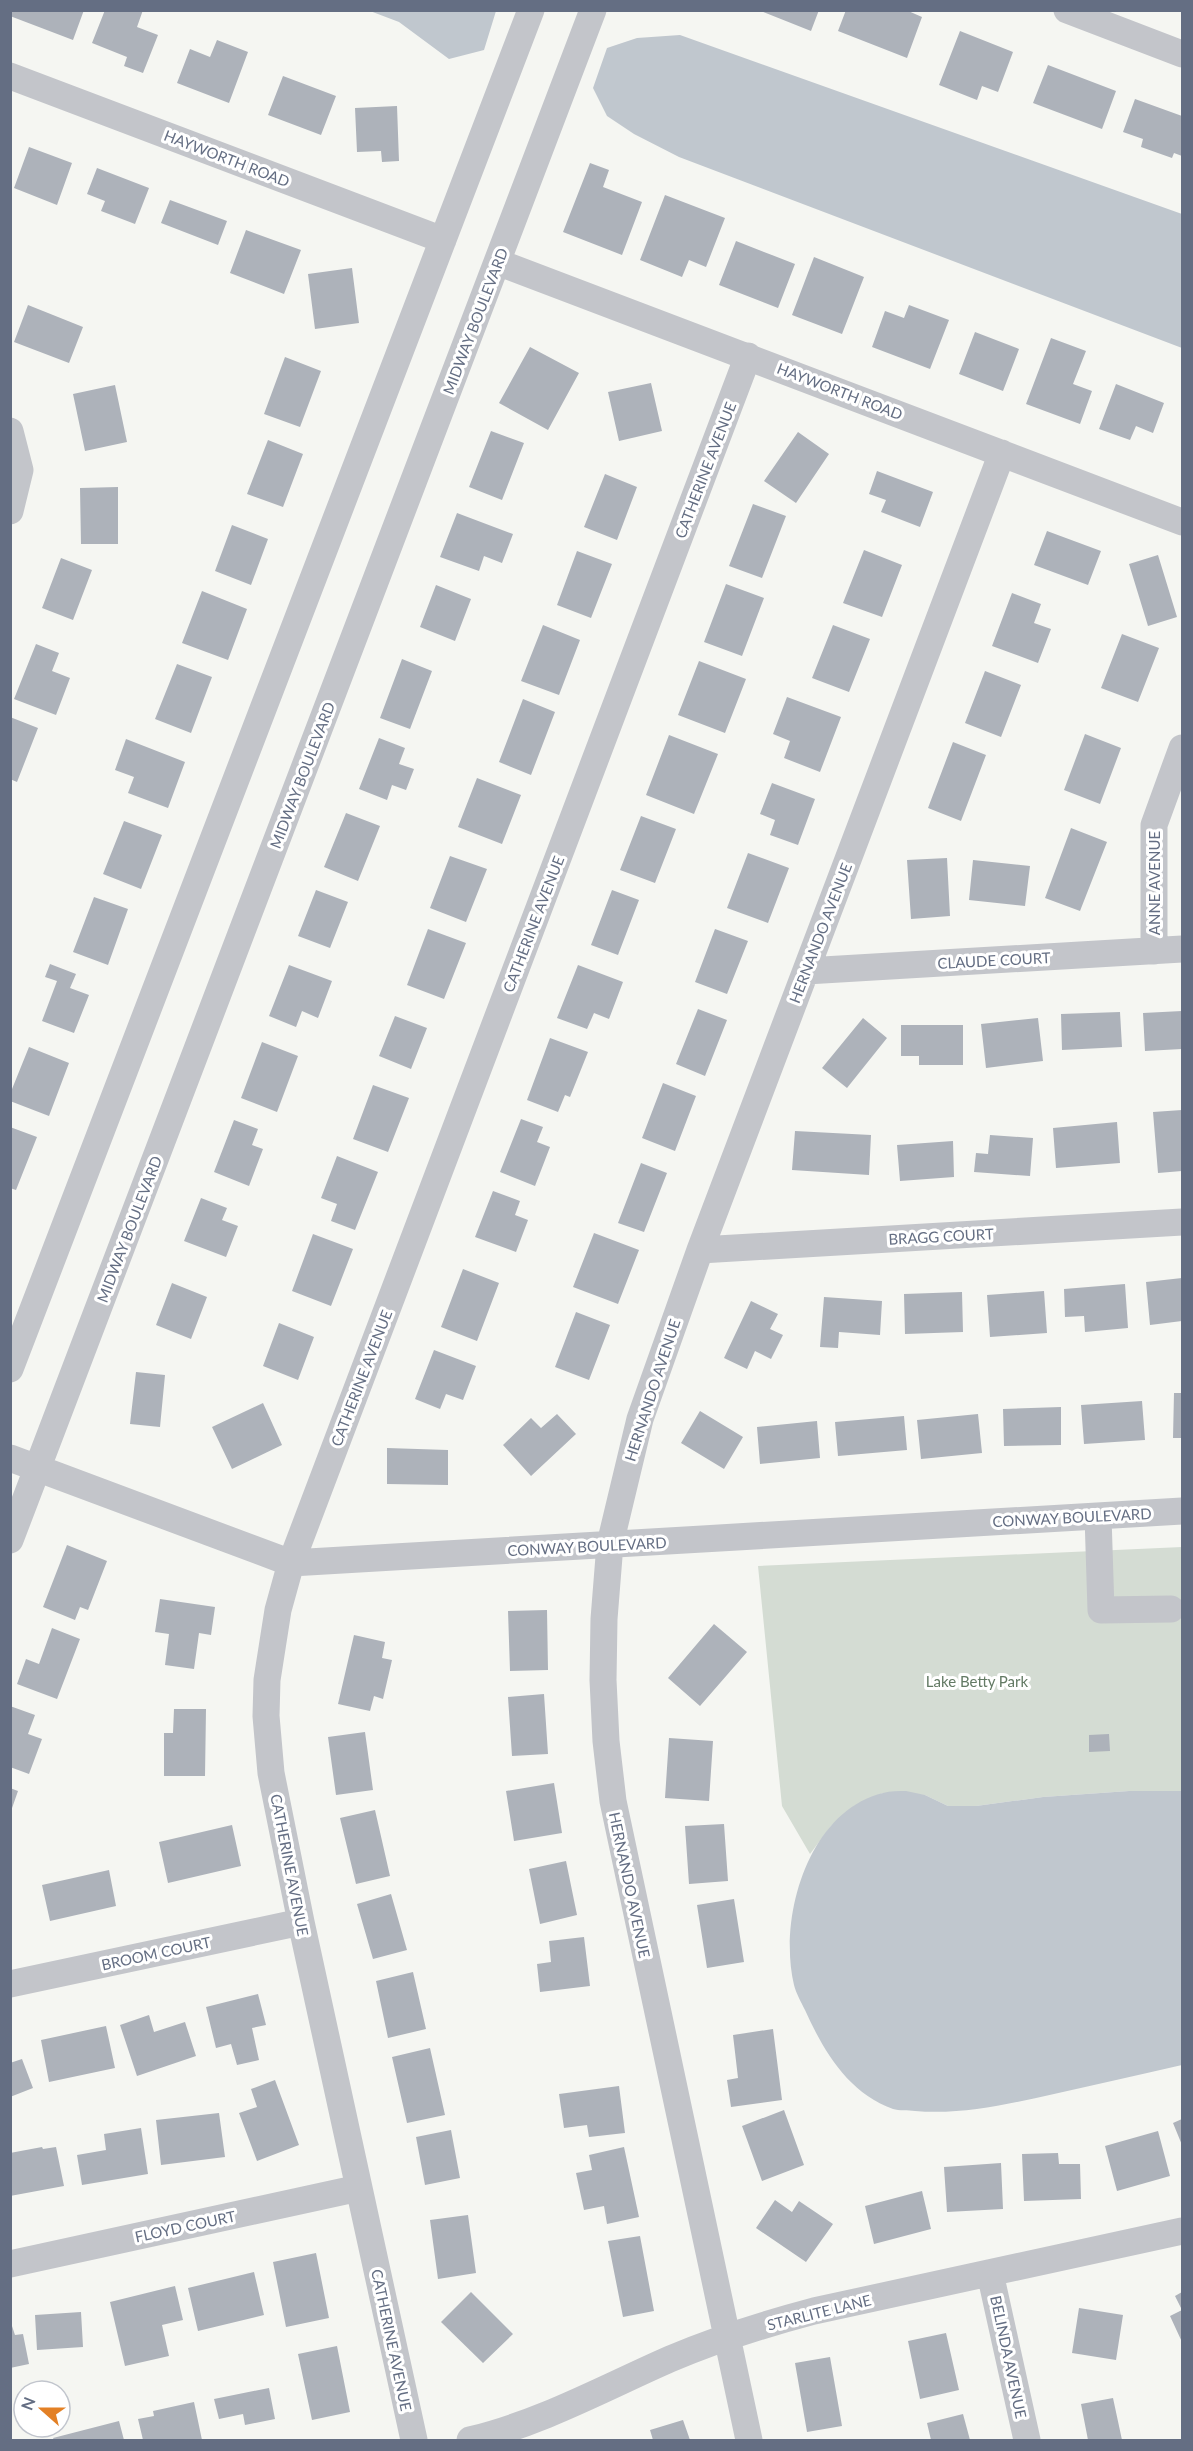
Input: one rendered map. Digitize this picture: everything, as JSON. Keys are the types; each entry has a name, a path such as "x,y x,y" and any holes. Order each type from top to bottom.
{"street":[{"path":"11,1364 531,10"},
{"name":"MIDWAY BOULEVARD","path":"10,1540 593,10"},
{"path":"1066,10 1182,54"},
{"name":"HAYWORTH ROAD","path":"10,76 443,240"},
{"name":"HAYWORTH ROAD","path":"497,262 1182,522"},
{"name":"CATHERINE AVENUE","path":"414,2440 301,1922 271,1773 266,1716 271,1645 291,1563 748,356"},
{"path":"10,431 20,470 10,511"},
{"name":"HERNANDO AVENUE","path":"749,2440 613,1801 606,1741 603,1680 604,1619 610,1544 640,1419 700,1250 1002,453"},
{"name":"ANNE AVENUE","path":"1154,951 1154,825 1182,748"},
{"name":"CLAUDE COURT","path":"806,971 1182,949"},
{"name":"BRAGG COURT","path":"700,1250 1182,1222"},
{"name":"CONWAY BOULEVARD","path":"10,1458 291,1563 1182,1511"},
{"path":"1098,1516 1101,1610 1171,1609"},
{"name":"BROOM COURT","path":"10,1984 301,1922"},
{"name":"FLOYD COURT","path":"10,2264 359,2188"},
{"name":"STARLITE LANE","path":"470,2440 536,2419 592,2397 671,2359 726,2337 814,2312 1182,2231"},
{"name":"BELINDA AVENUE","path":"990,2273 1027,2440"}],"green space":[{"name":"Lake Betty Park","path":"1182,1547 1182,1791 1129,1791 1043,1797 976,1806 948,1806 925,1795 883,1793 854,1806 831,1826 810,1854 782,1806 758,1566"}],"shaded area":[{"path":"370,11 496,11 484,50 449,59 399,22"},
{"path":"680,35 1182,214 1182,348 679,157 634,134 607,116 593,88 607,48 637,38"},
{"path":"906,1791 925,1795 948,1806 976,1806 1043,1797 1129,1791 1182,1791 1182,2065 985,2108 933,2112 893,2109 877,2102 850,2081 820,2040 795,1988 790,1958 795,1900 804,1871 818,1844 835,1821 857,1804 883,1793"}],"building":[{"path":"10,10 84,10 73,40 10,16"},
{"path":"105,10 143,10 137,27 158,35 143,73 124,66 127,57 92,43"},
{"path":"758,10 819,10 811,31"},
{"path":"846,10 906,10 922,17 907,58 838,31"},
{"path":"960,31 1013,52 998,92 982,86 977,100 939,85"},
{"path":"217,40 248,52 229,103 177,83 190,49 210,57"},
{"path":"1048,65 1116,91 1102,129 1033,103"},
{"path":"283,76 336,96 321,135 268,115"},
{"path":"1135,99 1182,116 1182,156 1174,153 1172,158 1141,147 1143,139 1123,132"},
{"path":"397,106 399,161 382,162 381,151 357,152 355,108"},
{"path":"29,147 72,163 57,205 14,188"},
{"path":"590,163 609,170 603,187 642,202 622,255 563,232"},
{"path":"97,168 149,188 135,224 101,211 105,201 87,194"},
{"path":"665,195 725,218 706,267 689,260 682,277 640,260"},
{"path":"170,200 227,221 218,245 161,223"},
{"path":"246,230 301,250 284,294 230,273"},
{"path":"736,241 795,264 778,308 719,285"},
{"path":"814,257 864,277 842,334 792,315"},
{"path":"352,268 359,323 315,329 308,274"},
{"path":"28,305 83,327 69,363 14,342"},
{"path":"909,305 949,320 930,369 872,347 885,311 904,318"},
{"path":"975,332 1019,349 1003,391 959,374"},
{"path":"1051,338 1086,351 1073,384 1092,391 1080,424 1026,404"},
{"path":"530,347 579,373 548,430 499,403"},
{"path":"285,357 321,371 300,427 264,414"},
{"path":"651,383 662,431 619,441 608,392"},
{"path":"1116,384 1164,403 1153,433 1136,426 1130,440 1099,429"},
{"path":"115,385 127,442 85,451 73,394"},
{"path":"491,431 524,443 502,500 469,487"},
{"path":"798,432 829,454 796,503 764,481"},
{"path":"268,440 303,454 283,507 247,494"},
{"path":"877,471 933,492 920,527 881,512 886,500 869,494"},
{"path":"605,474 637,487 617,540 584,527"},
{"path":"118,487 118,544 81,544 80,488"},
{"path":"753,504 786,516 762,578 729,566"},
{"path":"457,513 513,534 502,563 484,556 479,571 440,557"},
{"path":"232,525 268,539 251,585 215,571"},
{"path":"1047,531 1101,551 1088,585 1034,565"},
{"path":"864,550 902,565 882,617 843,603"},
{"path":"577,551 612,564 591,618 557,605"},
{"path":"1158,555 1177,617 1148,626 1129,564"},
{"path":"61,558 92,570 73,620 42,608"},
{"path":"726,584 764,598 742,656 704,642"},
{"path":"436,585 471,599 455,641 420,627"},
{"path":"202,591 247,609 228,660 182,643"},
{"path":"1012,593 1041,604 1034,623 1051,629 1038,663 992,646"},
{"path":"543,625 580,640 559,695 521,681"},
{"path":"833,625 870,639 849,692 812,678"},
{"path":"1122,634 1159,648 1138,702 1101,688"},
{"path":"36,644 59,653 52,671 70,678 56,715 14,699"},
{"path":"402,659 432,671 410,729 380,718"},
{"path":"699,661 746,679 725,733 678,715"},
{"path":"177,664 212,677 191,733 155,719"},
{"path":"985,671 1021,685 1001,737 965,723"},
{"path":"787,697 841,717 820,772 784,758 790,741 773,734"},
{"path":"523,699 555,712 531,775 499,762"},
{"path":"10,717 38,728 17,782 10,779"},
{"path":"1085,734 1121,748 1100,804 1064,790"},
{"path":"669,735 718,754 694,814 646,795"},
{"path":"379,738 405,748 399,764 414,769 406,790 392,785 387,800 359,789"},
{"path":"126,739 185,762 168,808 128,793 134,777 115,770"},
{"path":"953,742 986,755 961,821 928,808"},
{"path":"477,778 521,795 502,844 458,827"},
{"path":"772,783 815,799 798,845 770,835 775,820 760,814"},
{"path":"346,813 380,826 358,881 324,867"},
{"path":"641,816 676,829 655,883 620,870"},
{"path":"124,821 162,835 141,889 103,874"},
{"path":"1071,828 1107,842 1080,911 1045,898"},
{"path":"748,853 789,868 768,923 727,908"},
{"path":"450,856 487,869 466,922 430,908"},
{"path":"947,858 950,916 911,919 907,860"},
{"path":"973,860 1030,866 1025,906 969,900"},
{"path":"316,890 348,902 330,948 298,936"},
{"path":"612,890 639,900 618,955 591,945"},
{"path":"94,897 128,909 108,965 73,952"},
{"path":"428,929 466,943 444,999 407,985"},
{"path":"715,929 748,941 727,994 695,982"},
{"path":"50,964 76,974 70,988 89,995 74,1033 42,1021 57,981 45,977"},
{"path":"289,965 332,981 318,1018 302,1011 296,1027 269,1016"},
{"path":"578,965 623,982 609,1019 594,1013 587,1029 557,1018"},
{"path":"698,1009 727,1020 705,1076 676,1064"},
{"path":"1182,1011 1182,1049 1145,1051 1143,1013"},
{"path":"1120,1012 1122,1047 1062,1050 1061,1014"},
{"path":"395,1016 427,1028 411,1069 379,1056"},
{"path":"863,1018 887,1038 847,1088 822,1068"},
{"path":"1038,1018 1043,1061 986,1068 981,1024"},
{"path":"901,1025 963,1025 963,1065 919,1065 919,1056 901,1056"},
{"path":"550,1038 588,1052 570,1097 565,1095 558,1112 527,1100"},
{"path":"262,1042 298,1056 277,1112 241,1098"},
{"path":"29,1047 69,1063 49,1116 10,1101 10,1094"},
{"path":"663,1083 696,1096 675,1151 642,1138"},
{"path":"373,1085 409,1098 388,1152 353,1139"},
{"path":"1182,1110 1182,1171 1158,1173 1153,1112"},
{"path":"521,1119 543,1127 537,1142 550,1147 535,1186 500,1172"},
{"path":"234,1120 258,1129 252,1145 263,1149 249,1186 214,1172"},
{"path":"1117,1122 1120,1163 1056,1168 1053,1128"},
{"path":"10,1127 37,1137 16,1190 10,1188"},
{"path":"795,1131 871,1135 869,1175 792,1170"},
{"path":"990,1135 1033,1138 1030,1176 974,1172 976,1153 988,1154"},
{"path":"953,1141 954,1177 900,1181 897,1145"},
{"path":"337,1156 378,1172 355,1230 331,1221 337,1204 321,1198"},
{"path":"641,1163 667,1173 644,1232 618,1223"},
{"path":"493,1191 520,1201 515,1215 528,1220 516,1252 475,1237"},
{"path":"201,1198 227,1208 222,1220 238,1226 226,1257 184,1241"},
{"path":"594,1233 639,1250 618,1304 573,1287"},
{"path":"313,1234 353,1249 331,1306 292,1291"},
{"path":"463,1269 499,1283 477,1341 441,1327"},
{"path":"1182,1278 1182,1321 1150,1325 1146,1282"},
{"path":"172,1283 207,1297 191,1339 156,1325"},
{"path":"1125,1284 1128,1328 1085,1332 1084,1316 1065,1317 1064,1289"},
{"path":"1044,1291 1047,1333 990,1337 987,1295"},
{"path":"962,1292 963,1332 905,1334 904,1294"},
{"path":"824,1297 882,1301 880,1335 839,1332 838,1348 820,1347"},
{"path":"751,1301 778,1314 770,1329 783,1335 771,1359 755,1351 747,1369 724,1358"},
{"path":"576,1312 610,1325 589,1380 555,1367"},
{"path":"279,1323 314,1337 298,1380 263,1366"},
{"path":"434,1350 476,1366 463,1400 446,1394 440,1409 415,1399"},
{"path":"136,1372 165,1375 160,1427 130,1424"},
{"path":"1174,1393 1182,1393 1182,1438 1173,1438"},
{"path":"1142,1401 1145,1440 1084,1444 1081,1405"},
{"path":"263,1403 282,1445 232,1469 212,1427"},
{"path":"1061,1407 1061,1445 1004,1446 1003,1409"},
{"path":"700,1411 743,1437 724,1469 681,1443"},
{"path":"557,1414 576,1434 531,1476 503,1445 531,1418 541,1428"},
{"path":"978,1414 982,1453 921,1459 917,1420"},
{"path":"904,1416 907,1450 838,1456 835,1422"},
{"path":"817,1421 820,1458 760,1464 757,1427"},
{"path":"387,1448 448,1450 448,1485 387,1484"},
{"path":"67,1545 107,1561 88,1610 80,1607 75,1620 43,1607"},
{"path":"160,1599 215,1607 211,1635 199,1633 194,1669 165,1665 169,1634 155,1632"},
{"path":"547,1610 548,1670 510,1671 508,1611"},
{"path":"714,1624 747,1652 700,1706 668,1678"},
{"path":"52,1628 80,1639 57,1699 17,1684 26,1659 39,1664"},
{"path":"354,1635 385,1642 382,1658 392,1660 383,1699 374,1696 370,1711 338,1704"},
{"path":"544,1694 548,1754 512,1756 508,1697"},
{"path":"10,1706 35,1715 28,1734 42,1739 29,1774 10,1767"},
{"path":"174,1709 206,1709 205,1776 164,1776 164,1733 173,1733"},
{"path":"365,1732 373,1790 336,1795 328,1737"},
{"path":"1109,1734 1110,1751 1089,1752 1089,1735"},
{"path":"669,1738 713,1741 709,1801 665,1798"},
{"path":"554,1783 562,1833 514,1841 506,1791"},
{"path":"10,1788 18,1791 11,1811 10,1811"},
{"path":"375,1810 390,1876 356,1884 340,1818"},
{"path":"724,1824 728,1881 689,1884 685,1826"},
{"path":"232,1825 241,1866 168,1883 159,1842"},
{"path":"566,1861 577,1915 540,1924 529,1869"},
{"path":"109,1870 116,1906 50,1921 42,1885"},
{"path":"391,1894 407,1950 373,1959 357,1904"},
{"path":"734,1899 744,1962 707,1968 697,1905"},
{"path":"584,1937 590,1986 540,1992 537,1964 551,1962 549,1941"},
{"path":"413,1972 426,2029 388,2038 376,1981"},
{"path":"258,1994 266,2025 252,2028 259,2060 237,2065 231,2044 216,2048 206,2007"},
{"path":"149,2015 154,2032 185,2022 196,2056 137,2076 120,2025"},
{"path":"106,2026 115,2068 49,2082 41,2040"},
{"path":"773,2029 782,2100 731,2107 727,2080 738,2078 733,2035"},
{"path":"430,2048 445,2115 407,2123 392,2057"},
{"path":"22,2059 33,2088 10,2097 10,2063"},
{"path":"275,2080 299,2145 257,2161 239,2113 257,2107 251,2089"},
{"path":"619,2086 625,2133 589,2137 587,2125 564,2128 559,2094"},
{"path":"784,2110 804,2165 762,2181 742,2126"},
{"path":"219,2113 225,2157 161,2165 156,2120"},
{"path":"1182,2119 1182,2145 1173,2123"},
{"path":"141,2128 148,2174 82,2185 77,2155 106,2150 104,2134"},
{"path":"451,2130 460,2178 425,2185 416,2137"},
{"path":"1158,2131 1170,2176 1117,2191 1105,2146"},
{"path":"42,2147 43,2149 56,2147 64,2186 10,2196 10,2153"},
{"path":"624,2147 639,2217 607,2224 604,2206 584,2210 576,2173 592,2170 589,2155"},
{"path":"1058,2153 1059,2164 1080,2164 1081,2199 1024,2201 1022,2154"},
{"path":"1001,2163 1003,2209 947,2212 944,2167"},
{"path":"922,2191 931,2229 874,2244 865,2206"},
{"path":"775,2200 792,2212 799,2201 833,2224 806,2262 756,2228"},
{"path":"468,2215 476,2273 438,2279 430,2220"},
{"path":"640,2236 654,2311 623,2317 608,2241"},
{"path":"316,2253 329,2318 286,2327 273,2262"},
{"path":"254,2272 264,2315 198,2331 188,2288"},
{"path":"175,2286 183,2320 162,2325 169,2356 125,2366 110,2302"},
{"path":"471,2292 513,2334 483,2363 441,2322"},
{"path":"1182,2292 1182,2310 1175,2296"},
{"path":"1079,2308 1123,2315 1116,2360 1072,2353"},
{"path":"1182,2310 1182,2342 1170,2316"},
{"path":"81,2312 83,2347 37,2350 35,2315"},
{"path":"10,2320 15,2335 23,2334 29,2364 10,2368"},
{"path":"946,2333 959,2390 920,2399 908,2341"},
{"path":"337,2346 350,2412 312,2420 298,2354"},
{"path":"830,2357 842,2426 807,2432 795,2363"},
{"path":"269,2388 275,2419 245,2425 243,2414 219,2419 214,2399"},
{"path":"1113,2398 1122,2440 1088,2440 1081,2404"},
{"path":"194,2402 202,2440 143,2440 138,2419 154,2416 153,2411"},
{"path":"963,2414 970,2440 931,2440 927,2423"},
{"path":"683,2420 690,2440 653,2440 650,2430"},
{"path":"119,2421 124,2440 54,2439 72,2439 72,2433"}]}
